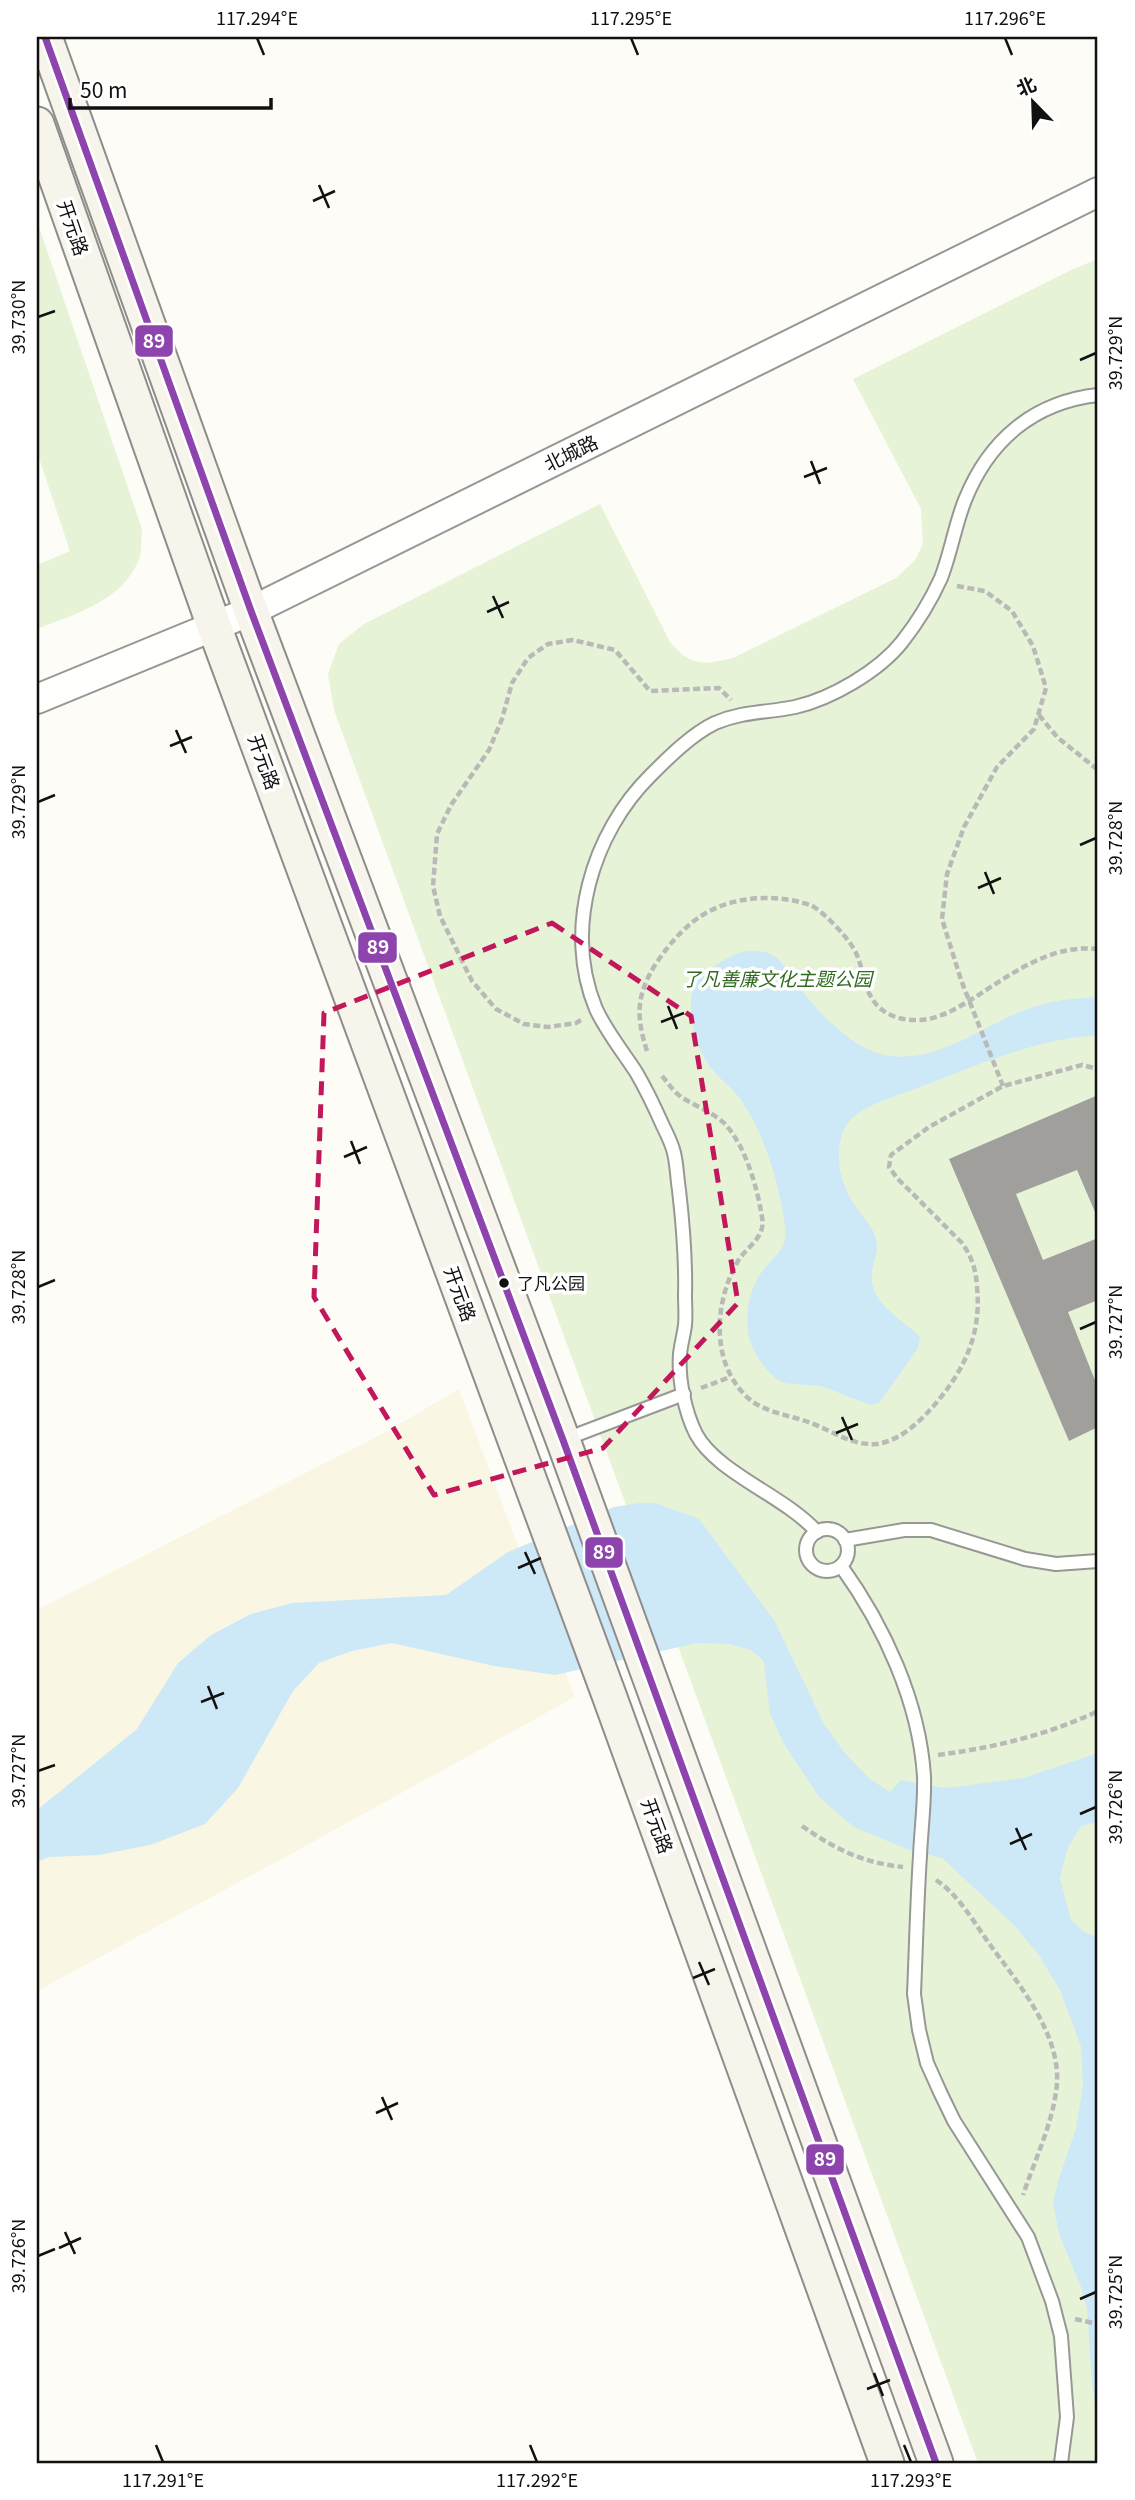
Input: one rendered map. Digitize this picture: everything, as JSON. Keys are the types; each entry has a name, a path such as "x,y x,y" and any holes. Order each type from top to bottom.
{"main road":[{"name":"开元路","path":"46,37 251,611 563,1440 936,2463"},
{"name":"开元路","path":"37,124 214,626 609,1695 887,2463"}],"street":[{"name":"北城路","path":"37,699 251,611 1098,192"}],"lane":[{"path":"817,1532 798,1512 722,1462 698,1438 691,1422 684,1394 680,1352 685,1327 686,1260 674,1151 639,1077 597,1010 587,977 583,951 584,905 591,871 608,832 626,804 650,776 697,734 713,724 743,713 797,706 826,696 881,665 912,627 939,583 964,502 979,469 1020,422 1049,406 1078,397 1098,395"},
{"path":"563,1440 684,1394"},
{"path":"845,1540 904,1530 931,1530 1026,1559 1056,1564 1098,1561"},
{"path":"835,1531 845,1540 848,1553 841,1566 822,1571 811,1564 806,1552 807,1545 817,1532 835,1531"},
{"path":"841,1566 867,1605 898,1670 912,1711 924,1777 914,1994 919,2030 928,2063 954,2121 1016,2216 1041,2269 1061,2336 1068,2417 1061,2463"}],"path":[{"path":"939,583 985,591 1012,611 1033,646 1046,688 1034,729 997,767 964,827 947,874 943,919 969,1001 1003,1086"},
{"path":"597,1010 576,1023 548,1027 524,1024 496,1009 472,981 440,916 432,886 437,834 446,815 489,750 502,719 512,682 528,659 548,644 573,640 615,650 650,691 719,688 743,713"},
{"path":"1038,715 1057,737 1098,770"},
{"path":"648,1055 640,1030 639,1004 647,978 677,936 699,917 724,905 747,899 772,899 813,906 853,947 871,999 883,1013 911,1021 934,1019 1030,963 1056,952 1086,947 1098,948"},
{"path":"661,1074 678,1095 724,1124 742,1152 763,1220 758,1240 741,1257 729,1276 721,1299 719,1317 723,1352 730,1377 749,1399 771,1411 811,1423 847,1439 876,1444 898,1437 920,1421 941,1398 969,1355 979,1304 971,1255 889,1167 891,1155 929,1128 1003,1086 1082,1065 1098,1069"},
{"path":"684,1394 730,1377"},
{"path":"920,1757 979,1749 1067,1724 1098,1711"},
{"path":"802,1826 830,1846 864,1859 919,1869 946,1886 1026,1994 1037,2013 1051,2046 1057,2081 1051,2116 1016,2216"},
{"path":"1084,2322 1098,2324"}],"highlighted area":[{"path":"552,923 691,1016 738,1303 603,1448 434,1495 314,1297 324,1013"}],"shaded area":[{"path":"459,1389 575,1697 37,1991 37,1610 384,1433"}],"green space":[{"path":"37,221 142,529 140,556 123,584 83,611 37,629 37,565 70,551 37,452"},
{"name":"了凡善廉文化主题公园","path":"1098,259 1098,2463 978,2463 334,710 328,674 339,644 364,624 600,504 670,642 684,656 698,662 733,658 896,578 915,560 923,544 921,509 853,379"}],"water":[{"path":"744,951 761,951 774,956 834,1026 871,1051 884,1055 922,1055 957,1043 1034,1007 1061,1000 1098,997 1098,1035 1030,1047 986,1062 872,1105 846,1125 840,1145 841,1176 847,1192 875,1236 877,1250 872,1283 875,1293 887,1309 920,1337 918,1348 880,1402 872,1405 822,1386 780,1381 765,1367 751,1344 747,1325 748,1305 759,1277 784,1244 786,1231 782,1207 772,1167 757,1127 739,1098 703,1056 695,1034 691,1009 691,998 699,979 720,962"},
{"path":"655,1503 699,1519 774,1620 824,1724 844,1752 871,1780 890,1792 901,1780 945,1788 1023,1778 1098,1753 1098,1822 1081,1826 1067,1850 1060,1878 1071,1920 1084,1932 1098,1937 1098,2420 1092,2384 1087,2308 1059,2234 1053,2202 1076,2129 1083,2085 1081,2047 1061,1992 1039,1955 1013,1924 942,1858 909,1850 854,1827 819,1797 784,1744 770,1714 764,1661 751,1650 729,1644 697,1643 555,1675 494,1666 392,1643 352,1651 319,1663 293,1691 238,1788 205,1824 150,1845 99,1855 49,1857 37,1862 37,1810 137,1729 178,1663 211,1635 251,1614 292,1603 446,1595 508,1552 614,1507"}],"building":[{"path":"1098,1095 1098,1219 1077,1170 1016,1194 1043,1260 1098,1238 1098,1300 1068,1312 1098,1388 1098,1427 1069,1441 949,1159"}],"transit line":[{"name":"89","path":"45,37 251,611 563,1440 936,2463"}],"place":[{"name":"了凡公园","path":"504,1283"}]}
